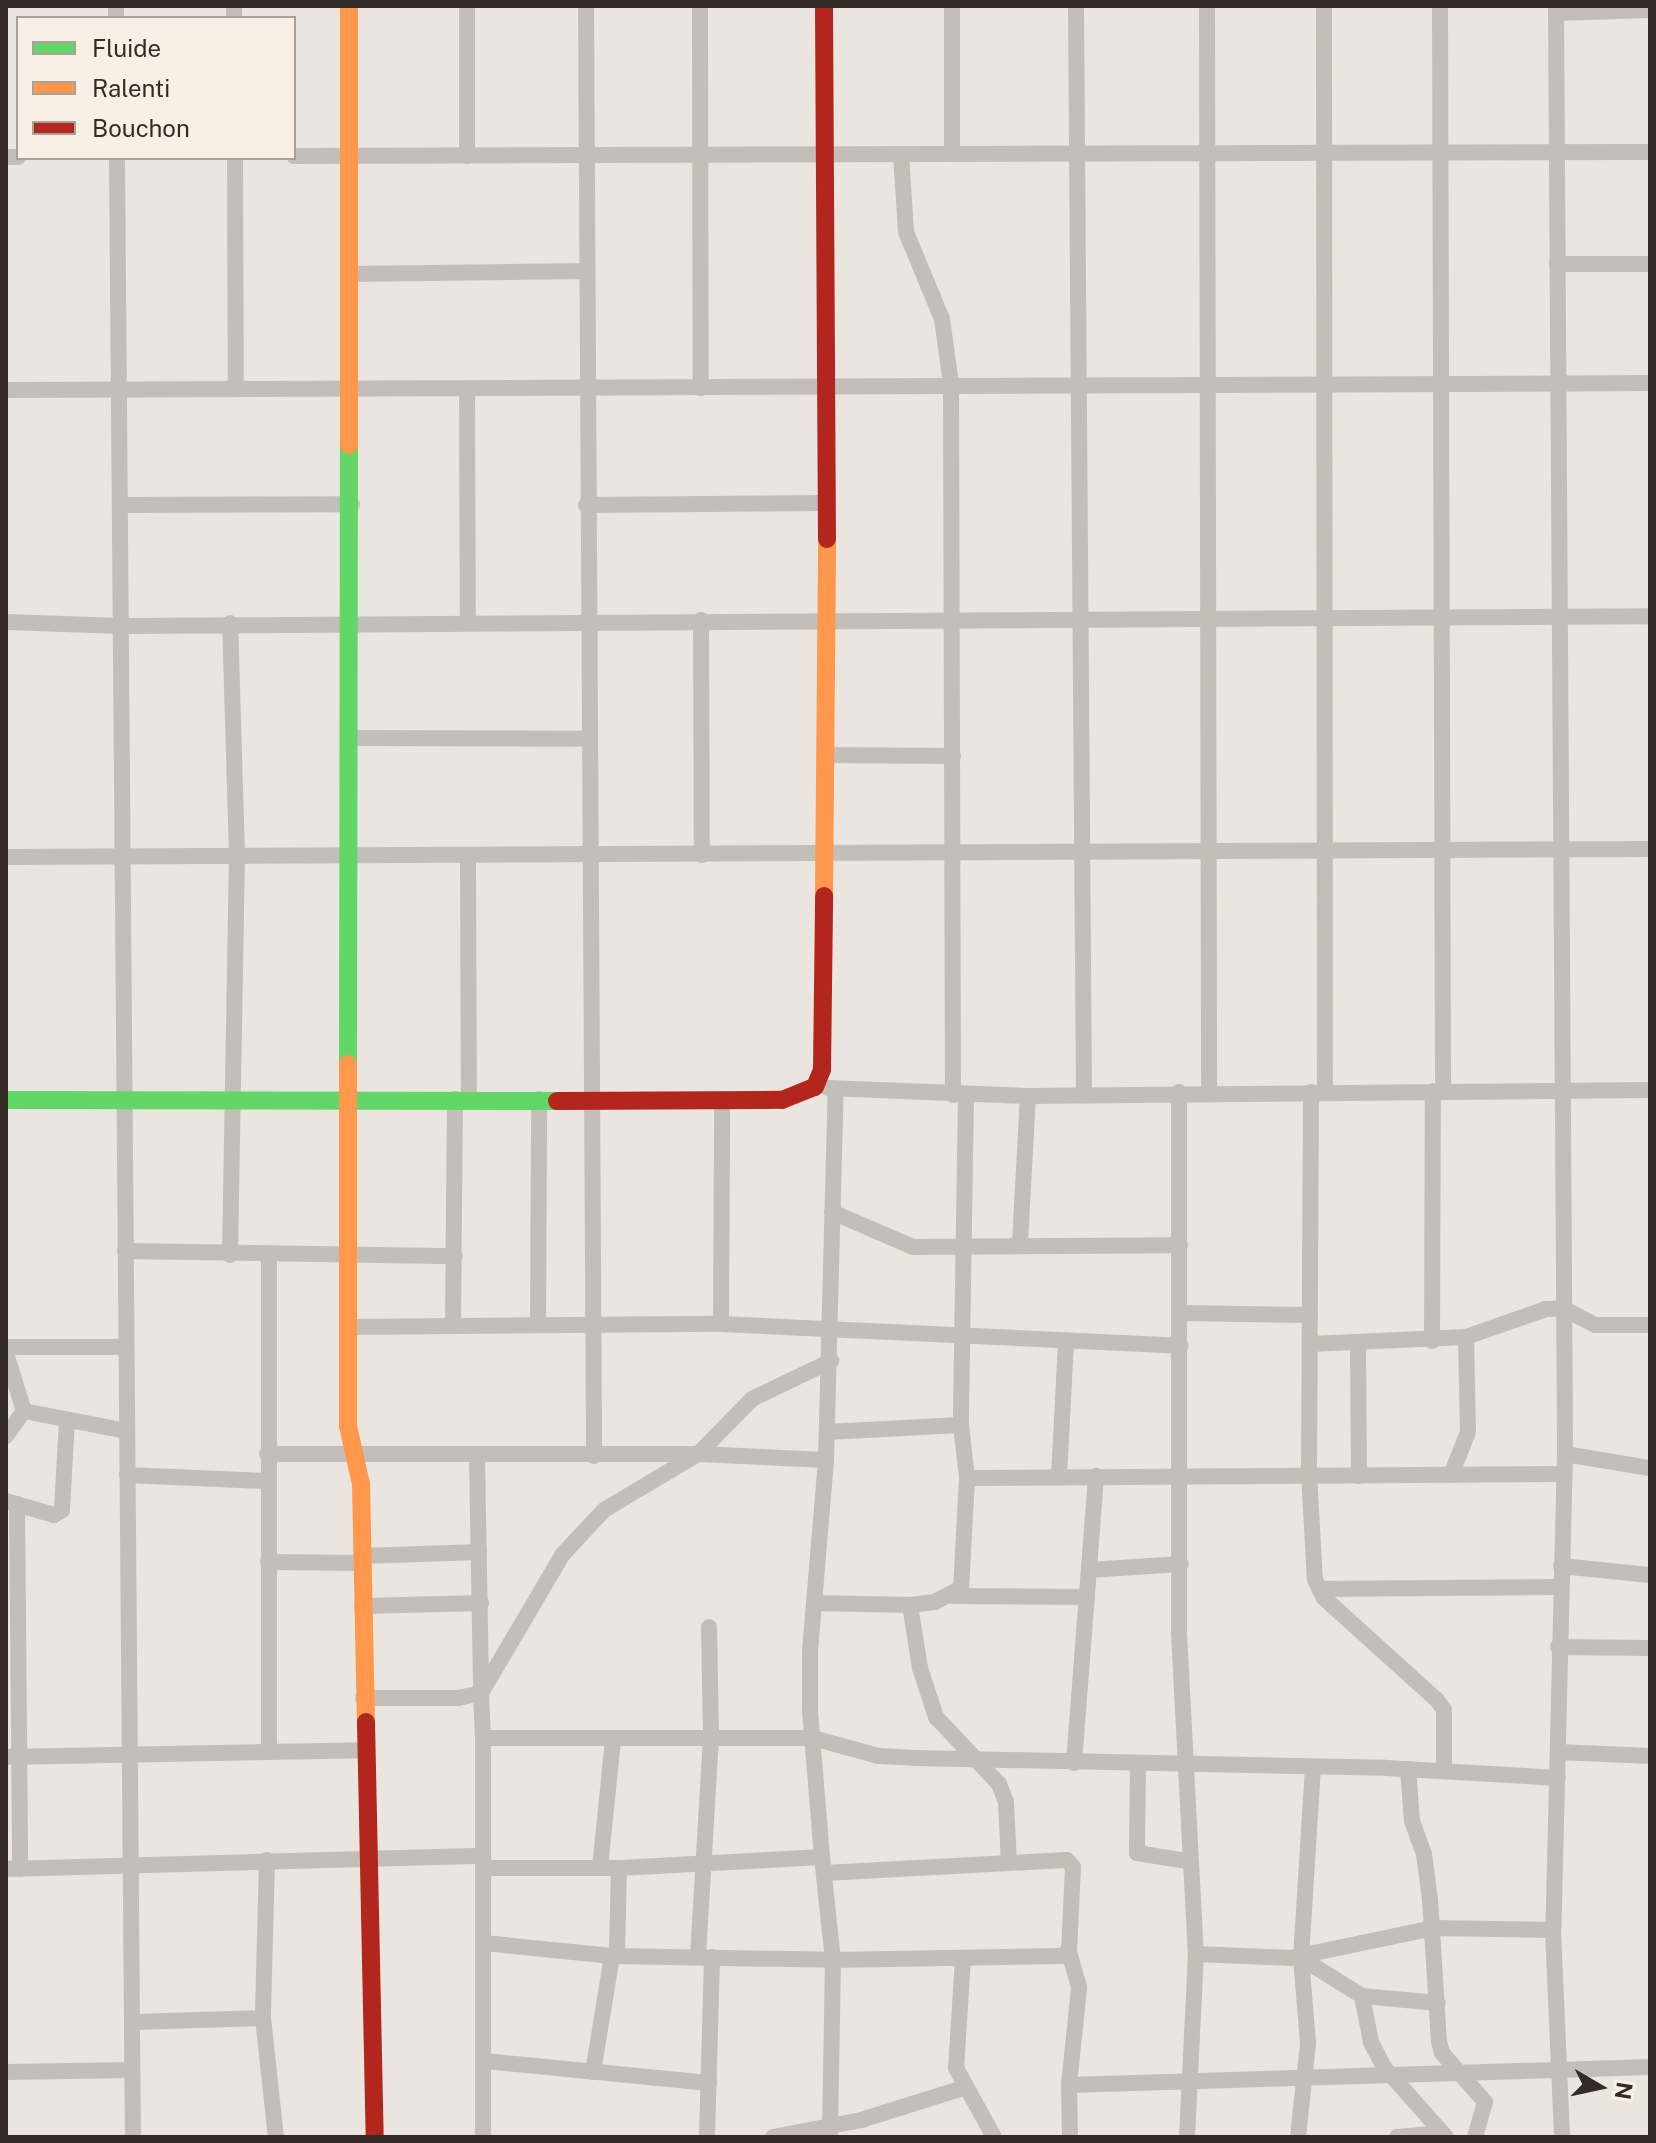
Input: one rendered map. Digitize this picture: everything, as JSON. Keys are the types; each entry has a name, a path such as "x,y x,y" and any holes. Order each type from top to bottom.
{"street":[{"path":"349,6 348,389 352,504 348,738 347,1254 352,1455 361,1484 363,1750 375,2137"},
{"path":"467,6 467,156"},
{"path":"586,6 586,739 589,1099 595,1323 594,1456"},
{"path":"700,6 701,388"},
{"path":"815,1087 822,1070 828,618 824,6"},
{"path":"952,6 952,154"},
{"path":"1076,6 1084,1095"},
{"path":"1207,6 1209,1092"},
{"path":"1324,6 1325,852 1310,1315 1309,1474 1313,1564 1319,1589 1444,1710 1444,1771"},
{"path":"1432,1341 1443,852 1440,6"},
{"path":"1562,2137 1553,1930 1565,1454 1556,10 1650,10"},
{"path":"296,156 1650,152"},
{"path":"901,154 906,232 942,319 951,384 953,854 964,1245 961,1425 963,1471 967,1478 964,1573 961,1588 952,1596"},
{"path":"117,160 133,2137"},
{"path":"235,160 236,389"},
{"path":"1557,264 1650,264"},
{"path":"348,274 586,271"},
{"path":"6,390 1650,383"},
{"path":"467,389 468,620"},
{"path":"586,505 827,503"},
{"path":"120,505 352,504"},
{"path":"6,622 121,626 468,620 1650,616"},
{"path":"701,620 702,855"},
{"path":"230,623 237,856 236,1099 230,1255"},
{"path":"348,738 586,739"},
{"path":"825,755 953,756"},
{"path":"6,857 1650,849"},
{"path":"453,1325 468,855"},
{"path":"6,1100 589,1099 722,1102 782,1100 815,1087 1028,1096 1179,1092 1650,1090"},
{"path":"828,2133 833,1960 813,1738 814,1603 831,1361 836,1088"},
{"path":"1179,1092 1182,1475 1179,1633 1187,1861 1196,1954 1187,2137"},
{"path":"1020,1243 1028,1096"},
{"path":"538,1323 539,1099"},
{"path":"721,1324 722,1102"},
{"path":"832,1212 905,1246 1020,1243 1180,1245"},
{"path":"125,1251 230,1255 455,1256"},
{"path":"269,1254 269,1752"},
{"path":"1310,1344 1432,1341 1466,1337 1530,1312 1564,1309 1595,1325 1650,1325"},
{"path":"1180,1313 1310,1315"},
{"path":"348,1327 538,1323 721,1324 831,1332 964,1334 1180,1346"},
{"path":"1451,1475 1468,1432 1466,1337"},
{"path":"1059,1476 1066,1342"},
{"path":"1358,1342 1359,1476"},
{"path":"24,1411 6,1350 126,1347"},
{"path":"363,1698 458,1698 481,1693 563,1554 604,1510 698,1454 752,1399 831,1361"},
{"path":"24,1411 127,1431"},
{"path":"6,1436 24,1411"},
{"path":"67,1421 62,1510 54,1515 12,1502 13,1869 366,1858 600,1868 700,1862 823,1865 1071,1863 1069,1952 1079,1988 1069,2085 1070,2137"},
{"path":"827,1432 961,1425"},
{"path":"267,1454 698,1454 826,1460"},
{"path":"1565,1454 1650,1468"},
{"path":"477,1456 483,1738 483,2137"},
{"path":"967,1478 1564,1474"},
{"path":"127,1475 267,1481"},
{"path":"1074,1763 1096,1476"},
{"path":"268,1562 479,1552"},
{"path":"1089,1570 1181,1564"},
{"path":"1561,1566 1650,1575"},
{"path":"1319,1589 1560,1587"},
{"path":"814,1603 910,1605 952,1596 1087,1597"},
{"path":"362,1606 481,1603"},
{"path":"910,1605 920,1668 936,1717 952,1738 979,1759 999,1784 1006,1802 1009,1863"},
{"path":"707,2137 709,2083 700,1862 711,1738 709,1627"},
{"path":"1558,1647 1650,1648"},
{"path":"483,1738 613,1741 813,1738 879,1756 1138,1765 1408,1769 1558,1778"},
{"path":"600,1868 613,1741"},
{"path":"13,1757 363,1750"},
{"path":"1558,1752 1650,1756"},
{"path":"1138,1765 1137,1853 1187,1861"},
{"path":"1298,2137 1308,2043 1301,1958 1313,1767"},
{"path":"1408,1769 1412,1821 1424,1854 1433,1928 1442,2053 1485,2102 1475,2137"},
{"path":"267,1860 263,2018 276,2137"},
{"path":"593,2072 615,1955 619,1868"},
{"path":"1196,1954 1301,1958 1433,1928 1553,1930"},
{"path":"484,1943 615,1955 833,1960 963,1958 1069,1952"},
{"path":"963,1958 956,2068 994,2137"},
{"path":"1301,1958 1362,1996 1438,2003"},
{"path":"1362,1996 1371,2042 1390,2075 1444,2135"},
{"path":"132,2022 263,2018"},
{"path":"485,2061 709,2083"},
{"path":"1069,2085 1190,2078 1302,2078 1650,2067"},
{"path":"6,2072 132,2070"},
{"path":"773,2137 828,2133 966,2087"},
{"path":"1397,2137 1444,2135"}],"traffic: fast":[{"path":"348,1064 349,445"},
{"path":"6,1100 557,1101"}],"traffic: slow":[{"path":"349,6 349,445"},
{"path":"824,896 827,539"},
{"path":"348,1064 348,1426 361,1484 366,1722"}],"traffic: jam":[{"path":"824,6 827,539"},
{"path":"557,1101 782,1100 815,1087 822,1070 824,896"},
{"path":"366,1722 375,2137"}]}
